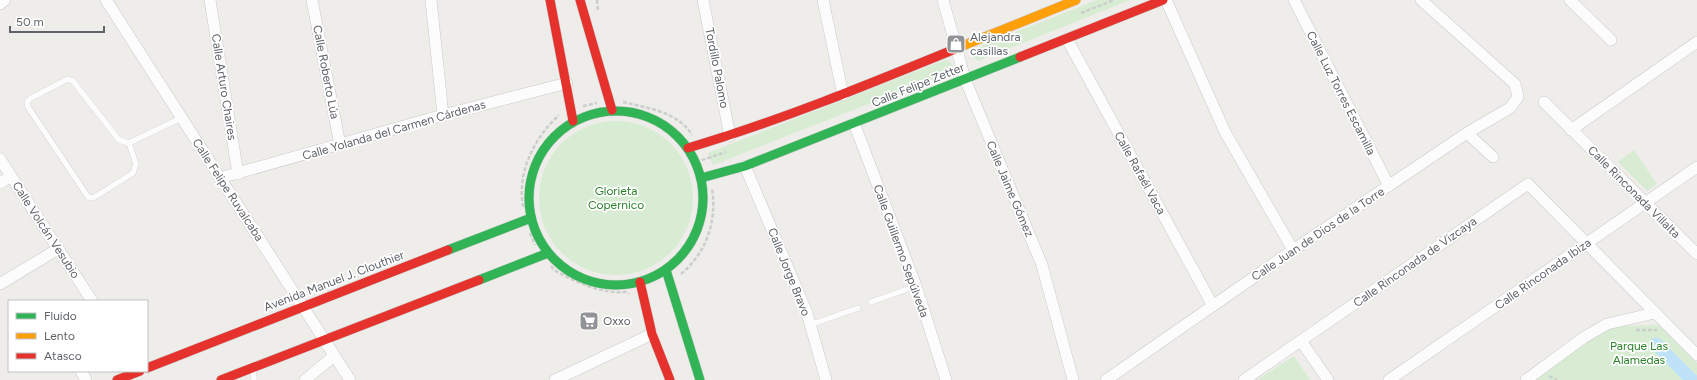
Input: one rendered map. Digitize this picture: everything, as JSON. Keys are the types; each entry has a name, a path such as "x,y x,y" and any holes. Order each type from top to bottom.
{"main road":[{"path":"550,0 573,121"},
{"path":"580,0 611,106"},
{"name":"Calle Felipe Zetter","path":"688,148 730,136 843,94 1060,3 1076,0"},
{"name":"Calle Felipe Zetter","path":"705,177 745,166 1165,0"},
{"path":"611,106 652,118 663,123 677,134 688,148 705,177 701,220 694,240 681,257 666,270 640,282 624,285 607,285 590,281 574,274 544,254 538,235 528,219 530,182 535,164 544,148 556,134 573,121 611,106"},
{"name":"Avenida Manuel J. Clouthier","path":"148,369 302,306 528,219"},
{"path":"220,380 544,254"},
{"path":"666,270 700,380"},
{"path":"640,282 652,334 670,380"},
{"name":"Avenida Manuel J. Clouthier","path":"117,380 141,372"}],"street":[{"path":"0,4 5,0"},
{"name":"Calle Felipe Ruvalcaba","path":"106,0 350,380"},
{"name":"Calle Arturo Chaires","path":"210,0 238,174"},
{"name":"Calle Roberto Lúa","path":"312,0 340,145"},
{"path":"431,0 443,115"},
{"name":"Tordillo Palomo","path":"703,0 730,136"},
{"path":"822,0 843,94"},
{"name":"Calle Jaime Gómez","path":"943,0 964,80 1042,265 1074,380"},
{"path":"1165,0 1226,132 1293,250"},
{"name":"Calle Luz Torres Escamilla","path":"1294,0 1389,186"},
{"name":"Calle Juan de Dios de la Torre","path":"1106,380 1293,250 1467,133 1510,108 1518,97 1515,84 1421,0"},
{"path":"1570,0 1611,40"},
{"name":"Calle Rafaél Vaca","path":"1067,39 1212,306"},
{"path":"1571,130 1697,42"},
{"name":"Calle Yolanda del Carmen Cárdenas","path":"220,178 443,115 567,84"},
{"name":"Calle Rinconada Villalta","path":"1544,102 1697,254"},
{"name":"Calle Guillermo Sepúlveda","path":"854,123 916,286 946,380"},
{"path":"1467,133 1493,157"},
{"name":"Calle Volcán Vesubio","path":"0,159 91,300"},
{"name":"Calle Jorge Bravo","path":"745,166 807,313 826,380"},
{"name":"Calle Rinconada Ibiza","path":"1389,380 1697,168"},
{"path":"0,184 11,176"},
{"name":"Calle Rinconada de Vizcaya","path":"1244,380 1528,184 1586,244"},
{"path":"1586,244 1697,355"},
{"path":"0,284 58,249"},
{"path":"1526,380 1583,338 1607,324 1655,313"},
{"path":"555,380 652,334"},
{"path":"1301,341 1328,380"},
{"path":"305,380 334,356"}],"lane":[{"path":"129,143 136,164 133,173 93,198 88,197 28,107 27,102 31,98 68,79 74,81 118,140 129,143 182,118"},
{"path":"871,302 916,286"},
{"path":"810,325 858,308"},
{"path":"253,367 254,380"}],"path":[{"path":"597,0 599,16"},
{"path":"633,297 626,292 619,292 581,284 554,270 544,254 528,219 521,196 526,164 534,145 542,133 563,111 589,104 611,106 620,101 653,108 674,117 690,131 699,145 705,177 712,188 714,208 709,235 692,264 679,275"}],"green space":[{"path":"1097,0 1130,0 978,61 972,56 973,49"},
{"path":"945,60 952,64 953,69 950,72 713,165 708,153"},
{"name":"Glorieta Copernico","path":"608,121 624,121 646,127 671,143 687,168 692,183 692,213 687,228 671,253 659,262 638,272 624,275 608,275 594,272 580,266 567,258 556,247 542,220 539,206 539,190 542,176 548,162 556,149 567,138 594,124"},
{"path":"1634,150 1657,184 1647,191 1618,162"},
{"name":"Parque Las Alamedas","path":"1659,325 1697,363 1697,380 1527,380 1608,329 1623,326"},
{"path":"1294,356 1310,380 1257,380"}],"waterway":[{"path":"1656,344 1692,380"}],"traffic: fast":[{"path":"701,178 745,166 1020,57"},
{"path":"625,111 649,117 665,125 678,136 689,149 697,165 702,181 703,198 702,215 697,231 689,247 678,260 665,271 641,282 625,285 607,285 591,282 567,271 554,260 543,247 535,231 530,215 529,189 532,173 543,149 554,136 567,125 583,117 599,112 625,111"},
{"path":"448,250 531,218"},
{"path":"479,280 548,253"},
{"path":"666,270 700,380"}],"traffic: slow":[{"path":"955,49 1076,0"}],"traffic: jam":[{"path":"550,0 573,121"},
{"path":"580,0 612,110"},
{"path":"1020,57 1163,0"},
{"path":"688,148 789,114 955,49"},
{"path":"148,368 448,250"},
{"path":"221,380 479,280"},
{"path":"640,282 652,334 670,380"},
{"path":"117,380 137,372"}],"place":[{"name":"Alejandra casillas","path":"956,44"},
{"name":"Oxxo","path":"589,321"}]}
